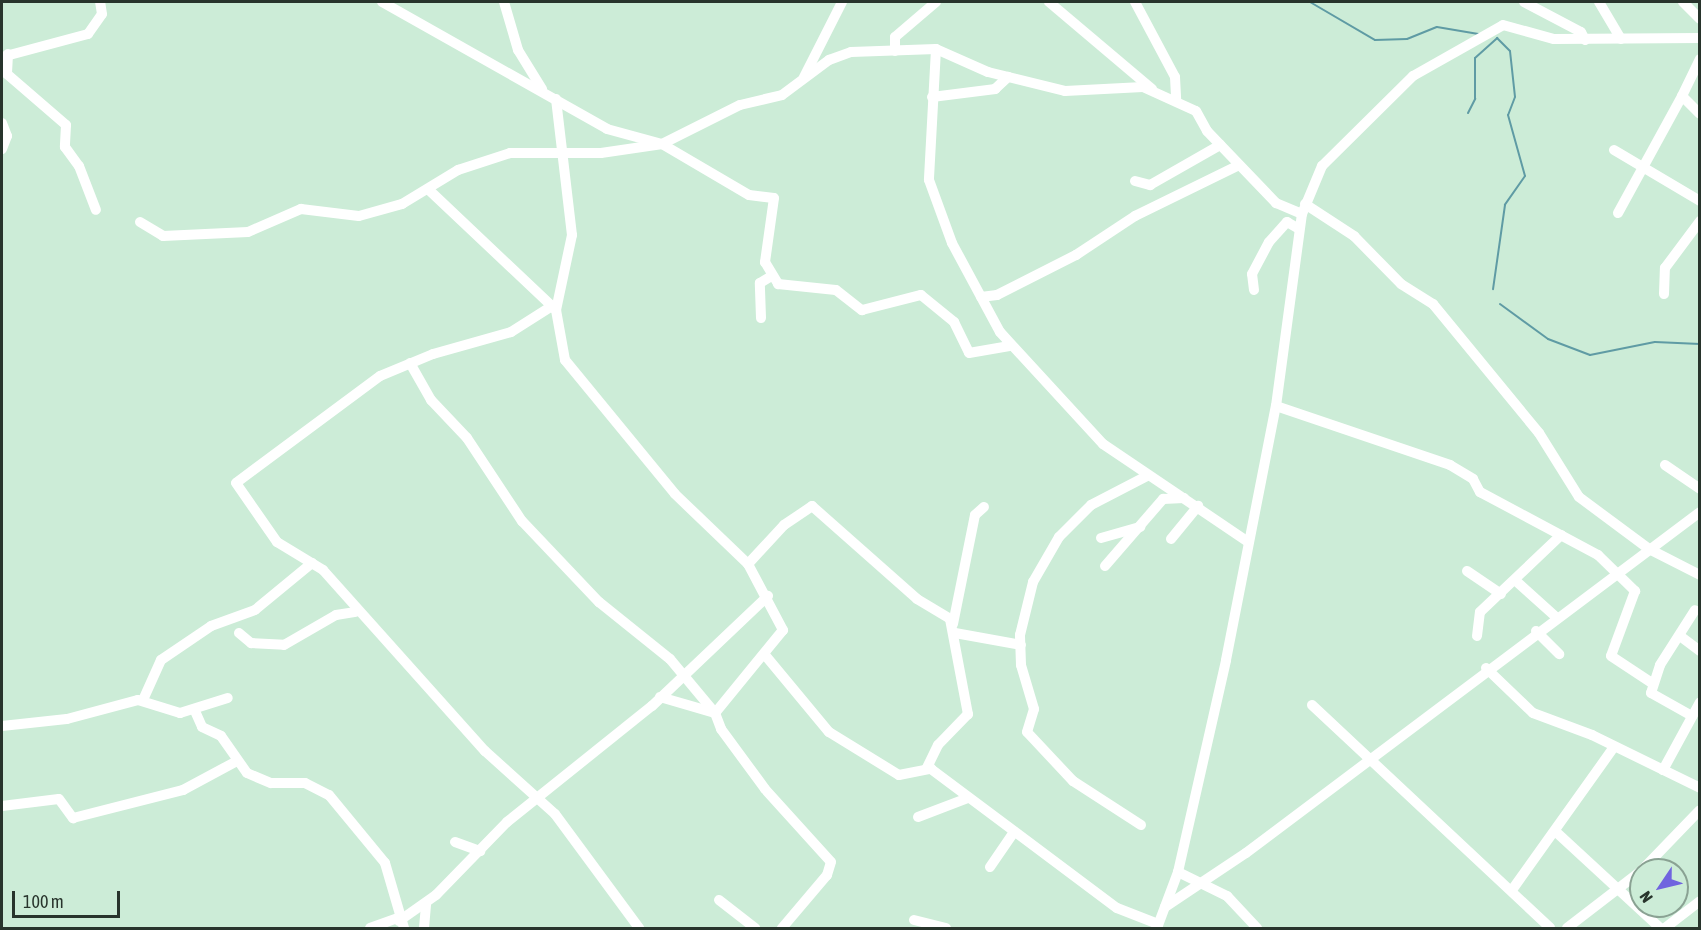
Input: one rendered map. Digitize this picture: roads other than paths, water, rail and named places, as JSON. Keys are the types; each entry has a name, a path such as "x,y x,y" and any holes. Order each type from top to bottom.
{"street":[{"path":"96,210 79,166 65,147 66,125 7,74 5,56 87,34 102,14 100,2"},
{"path":"382,2 607,129 662,144 749,195 774,198 765,262 770,277 785,288 836,290 862,310 921,295 954,322 969,353 1009,346"},
{"path":"504,2 518,50 544,92"},
{"path":"802,80 842,2"},
{"path":"895,51 895,37 936,2"},
{"path":"1049,2 1154,90 1196,111 1220,145 1275,203 1287,222 1299,230"},
{"path":"1136,2 1175,77 1176,99"},
{"path":"1524,2 1581,32 1585,40"},
{"path":"1599,2 1621,39"},
{"path":"1683,2 1700,19"},
{"path":"927,768 1117,908 1157,926 1178,872 1276,406 1299,230 1304,209 1322,165 1413,76 1503,25 1542,38 1585,40 1700,38"},
{"path":"936,50 929,180 981,297 1009,346 1070,413 1147,476 1186,498 1247,541"},
{"path":"140,222 163,236 241,233 301,209 346,216 374,213 429,190 458,170 510,153 637,151 662,144 740,105 782,94 851,52 936,50 1008,77 1065,91 1154,90"},
{"path":"1618,213 1700,59"},
{"path":"932,97 995,89 1008,77"},
{"path":"1682,96 1700,114"},
{"path":"556,99 572,235 554,308 568,366 675,494 748,564 768,596 783,630 765,655 715,713"},
{"path":"2,123 7,136 2,148"},
{"path":"1135,181 1150,185 1220,145"},
{"path":"1614,150 1641,169 1700,201"},
{"path":"981,297 997,295 1076,255 1135,216 1239,165"},
{"path":"429,190 554,308"},
{"path":"1275,203 1304,209 1354,236 1401,284 1433,304 1539,434 1574,492 1649,549 1700,575"},
{"path":"1664,294 1665,268 1700,220"},
{"path":"1254,290 1252,274 1287,222"},
{"path":"761,318 760,283 770,277"},
{"path":"554,308 511,332 410,363 304,429 236,483 277,542 312,563 356,612 442,697 497,763 539,798 584,848 639,928"},
{"path":"410,363 431,400 467,438 522,521 600,602 663,651 683,678 715,713 721,729 765,789 831,862 827,875 782,928"},
{"path":"1276,406 1450,465 1473,479 1480,492 1589,549 1635,591 1611,656 1652,682"},
{"path":"1665,465 1700,489"},
{"path":"1141,825 1073,781 1028,732 1034,709 1021,645 1031,588 1059,537 1091,505 1147,476"},
{"path":"1105,566 1163,499 1186,498"},
{"path":"748,564 784,525 812,506 954,628 1021,645"},
{"path":"1171,539 1198,506"},
{"path":"927,768 938,745 968,714 954,628 975,515 984,507"},
{"path":"1164,908 1700,512"},
{"path":"1101,538 1140,526"},
{"path":"1477,636 1478,614 1516,581 1561,535"},
{"path":"143,700 161,660 211,626 255,610 312,563"},
{"path":"1467,571 1500,594"},
{"path":"1516,581 1557,617"},
{"path":"370,928 400,924 426,903 539,798 683,678 768,596"},
{"path":"1663,770 1697,709 1653,696 1652,682 1695,610"},
{"path":"239,633 250,643 284,645 336,615 356,612"},
{"path":"1536,631 1559,654"},
{"path":"1680,636 1700,651"},
{"path":"765,655 829,732 899,775 927,768"},
{"path":"1486,668 1533,713 1614,747 1700,788"},
{"path":"660,697 715,713"},
{"path":"2,726 67,719 143,700 175,712 195,711 228,698"},
{"path":"1312,705 1550,928"},
{"path":"195,711 202,727 223,738 236,762 271,783 305,783 328,795 385,863 400,924"},
{"path":"1512,890 1614,747"},
{"path":"2,806 59,799 73,818 183,790 236,762"},
{"path":"918,817 968,798"},
{"path":"1654,858 1700,810"},
{"path":"1555,831 1660,928"},
{"path":"990,867 1014,832"},
{"path":"455,842 480,851"},
{"path":"1178,872 1232,901 1257,928"},
{"path":"1567,928 1629,882"},
{"path":"719,900 755,928"},
{"path":"1665,928 1700,901"},
{"path":"424,928 426,903"},
{"path":"914,920 945,928"}],"waterway":[{"path":"1310,2 1375,40 1407,39 1437,27 1478,34"},
{"path":"1468,113 1475,99 1475,58 1497,38 1510,51 1515,97 1508,115 1525,176 1505,205 1493,289"},
{"path":"1500,304 1548,339 1590,355 1655,342 1700,344"}]}
